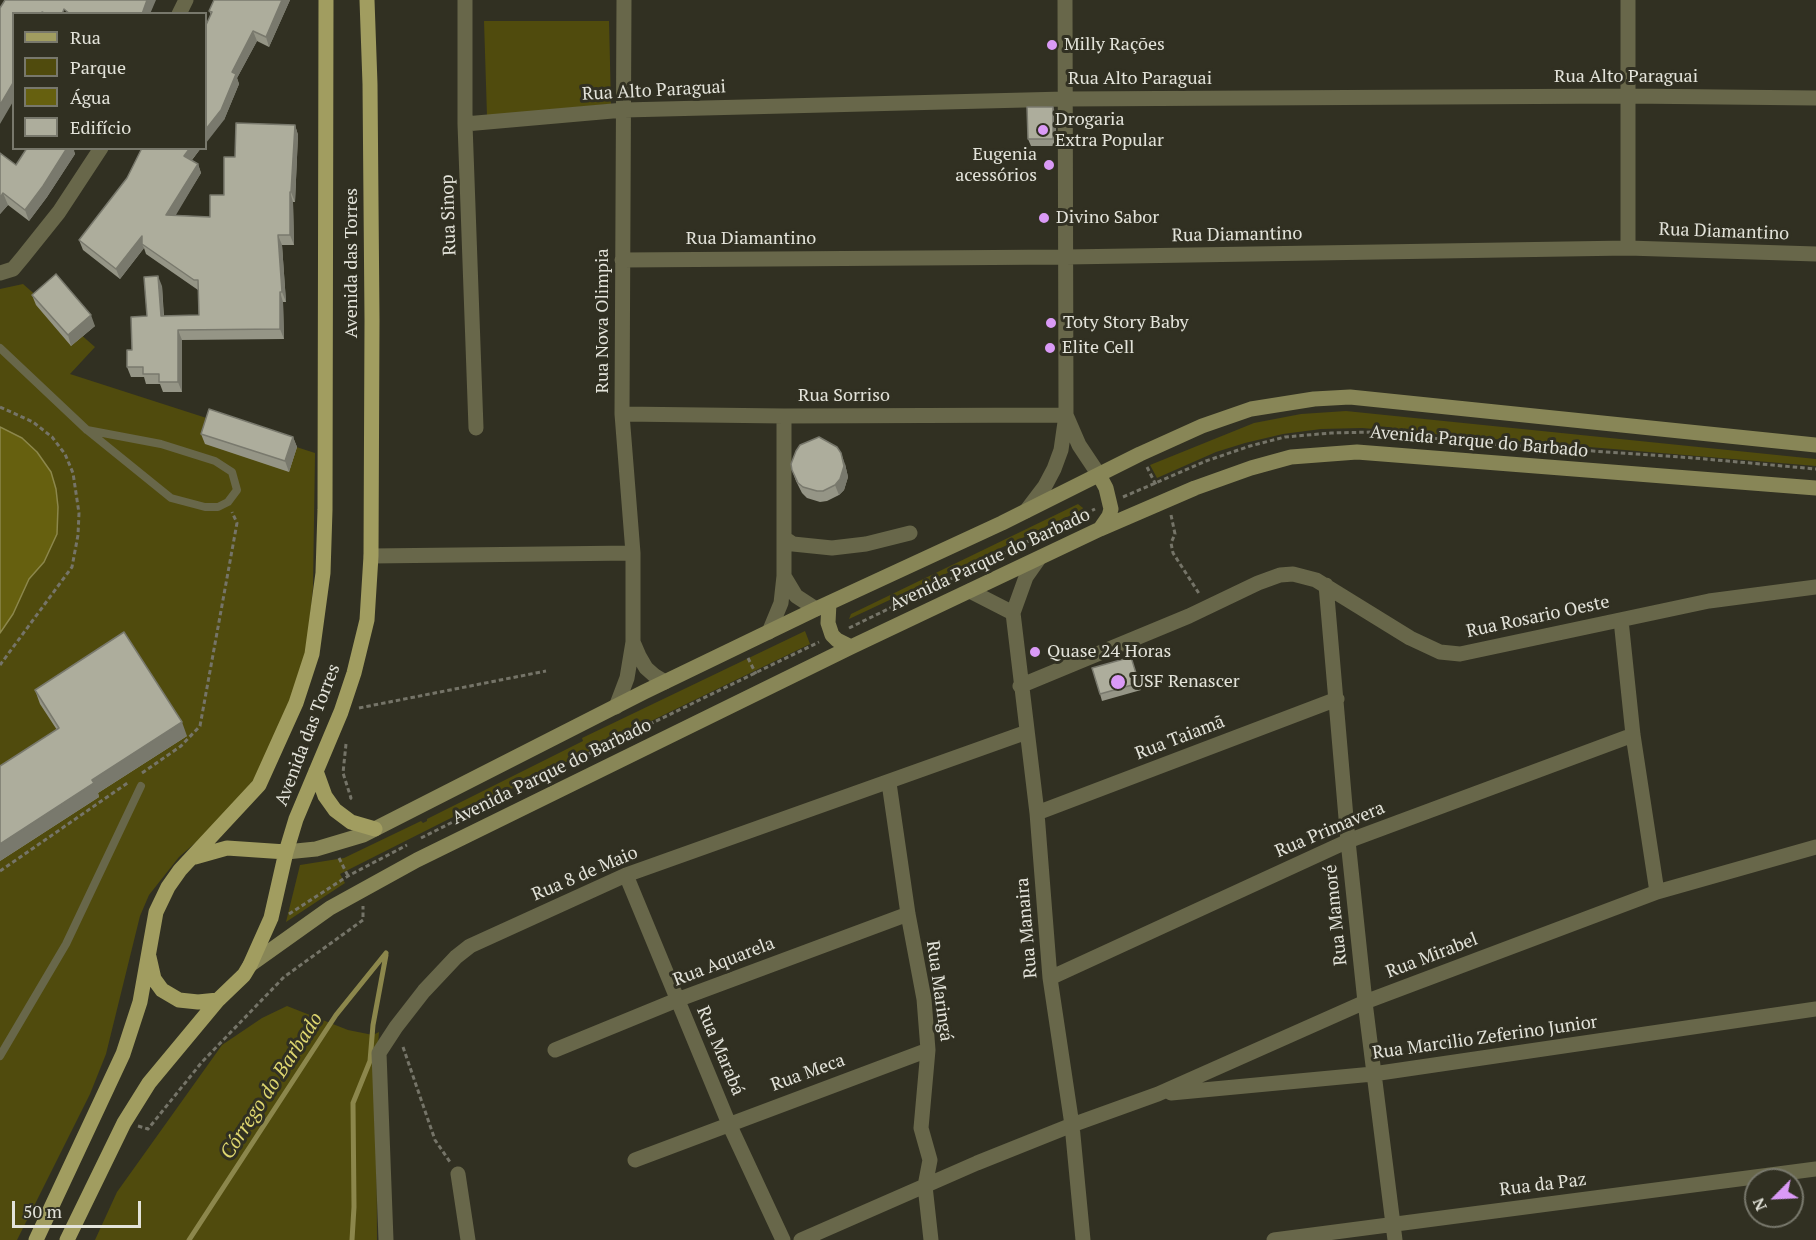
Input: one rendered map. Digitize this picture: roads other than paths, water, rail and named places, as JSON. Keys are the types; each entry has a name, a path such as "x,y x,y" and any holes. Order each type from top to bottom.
{"main road":[{"name":"Avenida das Torres","path":"36,1240 123,1054 140,1002 151,933 168,886 259,785 296,703 312,654 323,573 325,510 326,0"},
{"name":"Avenida das Torres","path":"67,1240 124,1123 154,1076 250,965 271,918 296,819 341,712 354,673 367,620 371,556 372,316 370,84 366,0"},
{"name":"Avenida Parque do Barbado","path":"286,852 302,851 363,835 616,706 823,606 1026,511 1140,454 1202,426 1251,409 1314,399 1350,397 1816,445"},
{"name":"Avenida Parque do Barbado","path":"250,965 290,935 366,887 427,855 851,647 1100,529 1251,468 1291,457 1358,452 1816,488"},
{"path":"1099,475 1106,488 1111,509 1110,516 1100,529"},
{"path":"823,606 832,634 837,640 851,647"},
{"path":"316,771 325,796 335,810 351,822 375,829"},
{"path":"192,858 226,848 286,852"},
{"path":"148,952 154,979 162,990 179,1000 198,1002 218,1000"}],"street":[{"name":"Rua Sinop","path":"465,0 465,124 476,429"},
{"name":"Rua Nova Olimpia","path":"616,706 627,678 633,642 633,553 622,414 624,0"},
{"path":"1026,511 1045,486 1054,469 1061,450 1066,415 1065,0"},
{"path":"1628,0 1628,248"},
{"name":"Rua Alto Paraguai","path":"465,124 624,110 1065,99 1628,96 1816,98"},
{"path":"0,273 13,269 23,257 59,212 99,150"},
{"name":"Rua Diamantino","path":"622,260 1066,257 1628,248 1816,254"},
{"name":"Rua Sorriso","path":"622,414 1066,415"},
{"path":"1066,415 1078,445 1099,475"},
{"path":"769,632 780,608 784,576 784,416"},
{"path":"784,538 793,544 832,548 866,544 910,533"},
{"path":"371,556 633,553"},
{"name":"Rua Manaira","path":"1038,560 1026,577 1013,613 1037,813 1050,978 1072,1125 1083,1240"},
{"name":"Rua Rosario Oeste","path":"1020,686 1280,575 1304,576 1326,585 1410,638 1440,652 1460,654 1709,601 1816,587"},
{"path":"784,576 796,596 823,606"},
{"name":"Rua Mamoré","path":"1326,585 1348,841 1373,1074 1394,1232"},
{"path":"970,591 1013,613"},
{"path":"1621,620 1633,735 1657,892"},
{"name":"Rua Nova Olimpia","path":"633,642 646,668 665,682"},
{"name":"Rua Taiamã","path":"1037,813 1337,699"},
{"name":"Rua 8 de Maio","path":"386,1240 380,1053 396,1027 440,972 470,946 626,875 1027,732"},
{"name":"Rua Primavera","path":"1050,978 1348,841 1633,735"},
{"name":"Rua Maringá","path":"889,783 908,914 924,999 928,1050 921,1128 930,1160 925,1186 931,1240"},
{"name":"Rua Mirabel","path":"801,1240 1072,1125 1158,1094 1365,1002 1657,892 1816,847"},
{"name":"Rua Marabá","path":"626,875 729,1124 783,1240"},
{"name":"Rua Aquarela","path":"555,1050 677,1000 908,914"},
{"name":"Rua Marcilio Zeferino Junior","path":"1158,1094 1373,1074 1816,1009"},
{"name":"Rua Meca","path":"635,1160 928,1050"},
{"name":"Rua da Paz","path":"1274,1240 1394,1232 1816,1169"},
{"path":"458,1174 468,1240"}],"lane":[{"path":"0,348 87,430 171,498 205,507 218,507 228,502 237,490 232,472 215,461 161,444 87,430"},
{"path":"0,1056 66,944 141,786"}],"water":[{"path":"0,427 22,438 37,452 51,472 58,507 57,534 44,562 29,579 13,614 0,633"}],"waterway":[{"name":"Córrego do Barbado","path":"189,1240 336,1015 386,953"},
{"path":"352,1240 353,1103 370,1061 373,1025 386,955"}],"place":[{"name":"Milly Rações","path":"1052,45"},
{"name":"Drogaria Extra Popular","path":"1043,130"},
{"name":"Eugenia acessórios","path":"1049,165"},
{"name":"Divino Sabor","path":"1044,218"},
{"name":"Toty Story Baby","path":"1051,323"},
{"name":"Elite Cell","path":"1050,348"},
{"name":"Quase 24 Horas","path":"1035,652"},
{"name":"USF Renascer","path":"1118,682"}]}
